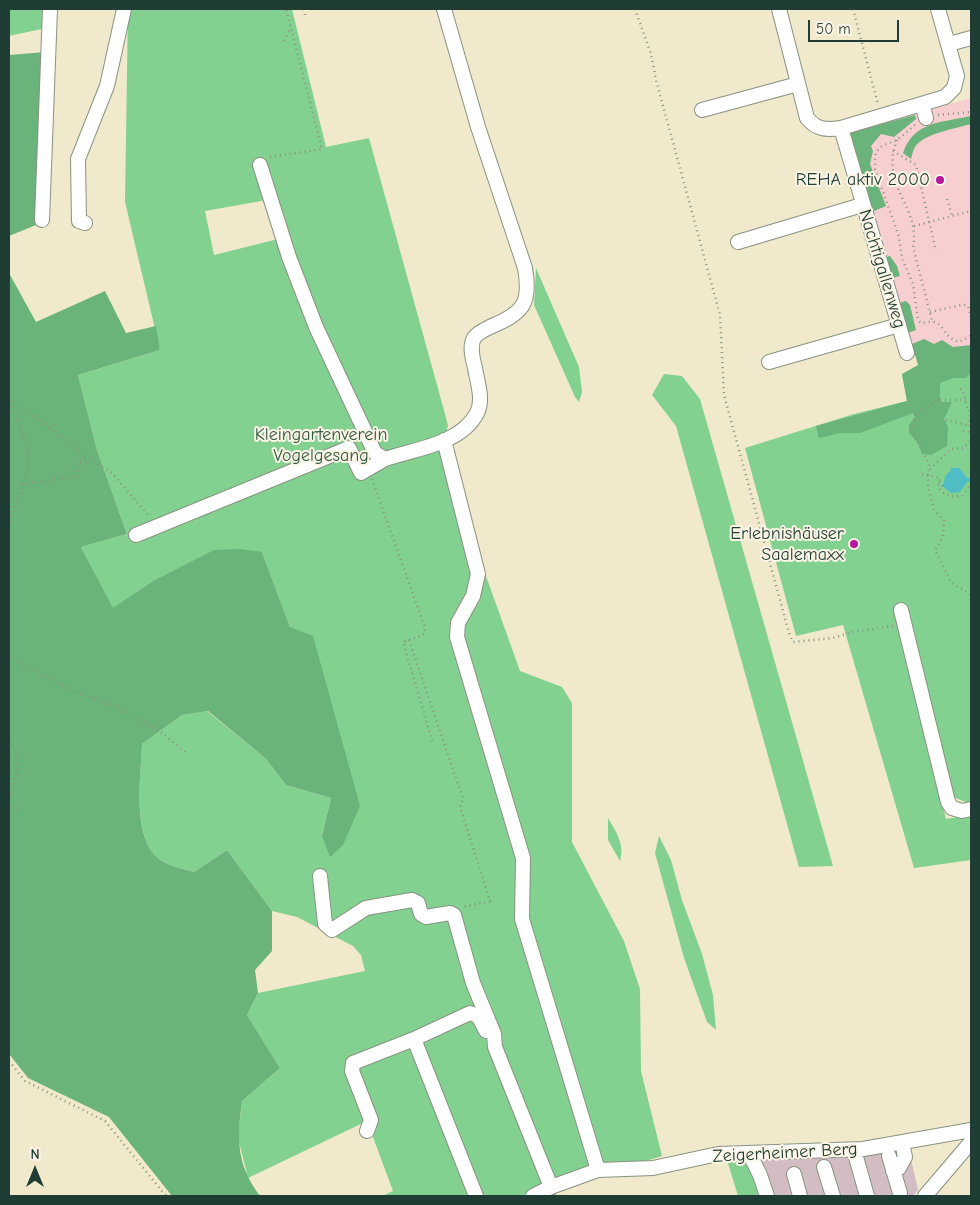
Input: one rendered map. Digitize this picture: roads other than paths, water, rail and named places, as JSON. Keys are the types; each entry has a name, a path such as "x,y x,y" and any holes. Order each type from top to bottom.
{"street":[{"path":"42,220 50,9"},
{"path":"85,223 79,220 78,159 107,86 124,9"},
{"path":"136,535 350,448 361,473 385,459 444,440 463,431 478,412 480,392 471,352 473,339 481,331 510,318 524,304 529,289 525,268 478,127 444,9"},
{"path":"779,9 807,118 813,126 825,130 841,128 945,97 954,88 958,76 938,9"},
{"path":"949,44 971,38"},
{"path":"706,111 798,84"},
{"path":"922,104 926,118"},
{"name":"Nachtigallenweg","path":"841,128 862,205 907,353"},
{"path":"260,165 289,257 316,328 375,453 385,459"},
{"path":"746,243 862,205"},
{"path":"779,363 899,325"},
{"path":"444,440 478,574 473,596 458,623 457,637 522,858 522,919 598,1170"},
{"path":"901,610 948,802 952,808 962,811 971,809"},
{"path":"320,876 325,924 332,930 366,908 412,900 418,903 421,914 426,917 450,912 454,915 473,983 494,1034 495,1046"},
{"path":"367,1131 371,1120 352,1071 353,1063 414,1039 470,1013 478,1016 495,1046 551,1187"},
{"path":"414,1039 476,1196"},
{"name":"Zeigerheimer Berg","path":"533,1196 551,1187 598,1170 653,1168 718,1154 854,1150 971,1130"},
{"path":"893,1171 899,1168 905,1157 902,1142"},
{"path":"925,1196 971,1142"},
{"path":"854,1150 866,1196"},
{"path":"749,1153 760,1175 767,1196"},
{"path":"889,1156 900,1193"},
{"path":"824,1167 833,1196"},
{"path":"794,1174 800,1196"}],"water":[{"path":"950,468 959,468 967,478 971,478 971,482 967,482 960,492 951,493 941,485 944,484 945,476 951,470"}],"place":[{"name":"REHA aktiv 2000","path":"940,180"},
{"name":"Erlebnishäuser Saalemaxx","path":"854,544"}],"park label":[{"name":"Kleingartenverein Vogelgesang","path":"321,445"}]}
